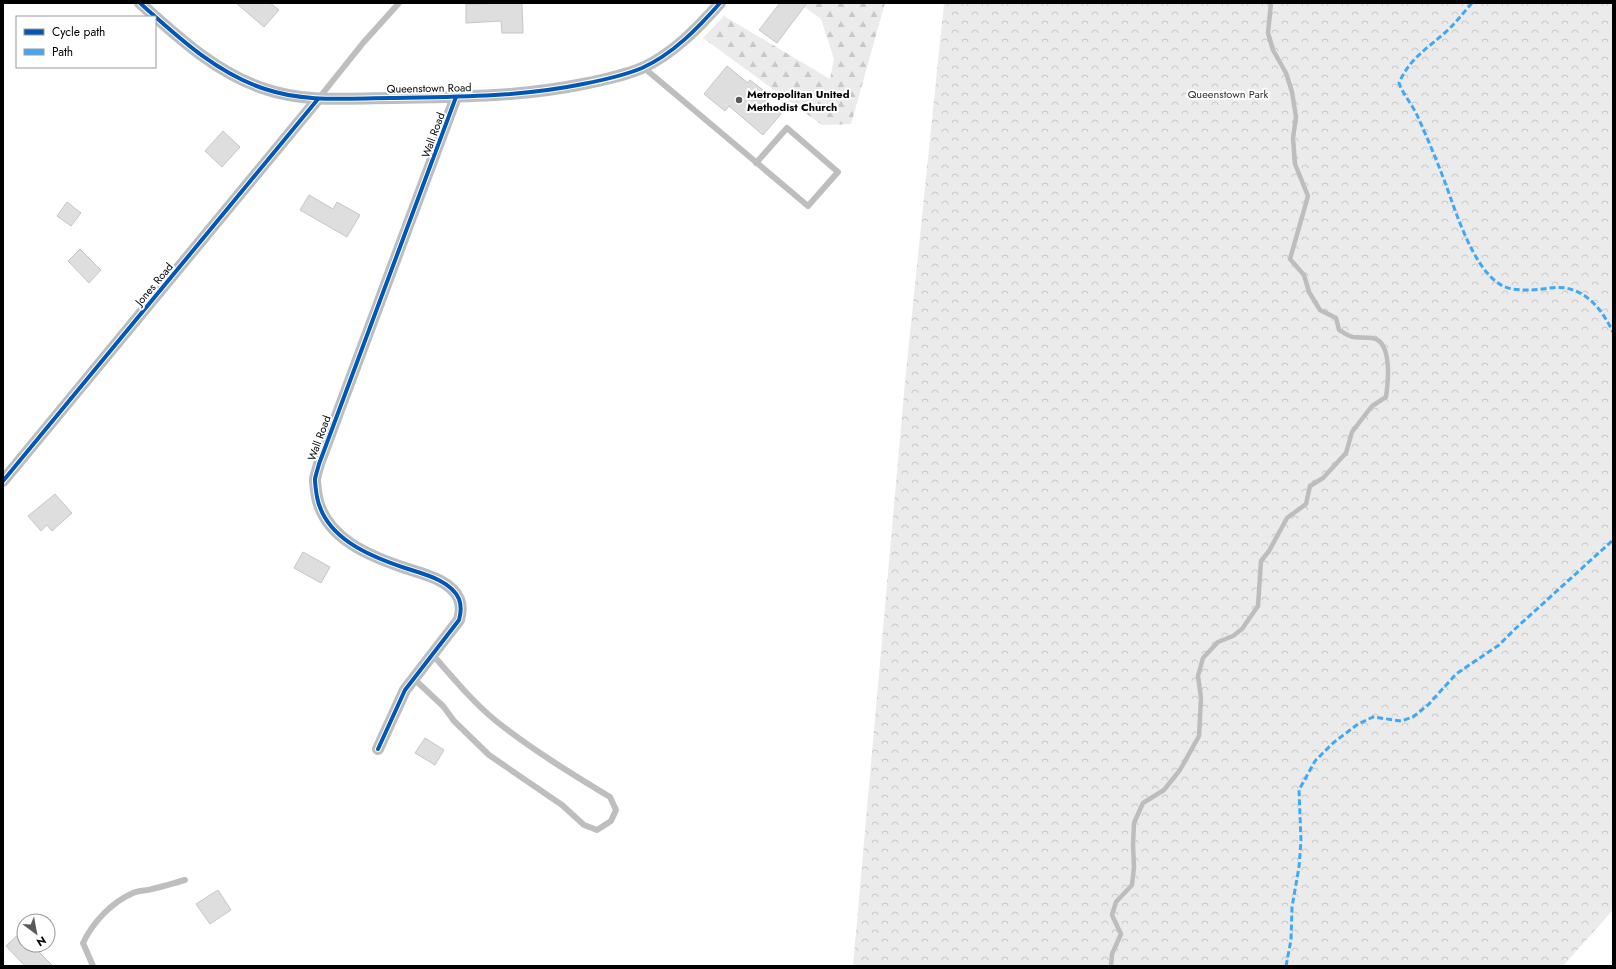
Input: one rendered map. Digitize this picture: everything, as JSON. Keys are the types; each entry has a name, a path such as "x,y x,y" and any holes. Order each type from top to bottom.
{"street":[{"name":"Queenstown Road","path":"140,3 155,16"},
{"name":"Queenstown Road","path":"156,17 187,44 224,71 266,90 292,96 318,99 456,97 524,93 570,87 623,75 663,56 682,42 720,3"},
{"name":"Wall Road","path":"378,749 405,690 459,620 462,610 459,599 453,590 443,583 432,577 388,562 360,549 344,539 324,518 318,499 315,479 319,464 456,97"},
{"name":"Jones Road","path":"3,481 318,99"}],"lane":[{"path":"318,99 363,43 399,3"},
{"path":"642,67 756,163 808,206 838,172 787,128 756,163"},
{"path":"414,680 443,706 454,722 490,755 562,805 584,825 597,830 612,821 616,810 610,797 528,744 495,720 457,683 433,655"},
{"path":"93,966 83,943 89,931 100,918 113,906 134,892 152,889 185,880"}],"green space":[{"path":"799,3 885,3 851,124 822,125 703,38 724,16 830,79 834,59 821,19"},
{"name":"Queenstown Park","path":"944,3 1613,3 1613,910 1563,966 853,966 905,382"}],"building":[{"path":"236,3 270,3 279,10 264,27"},
{"path":"522,3 523,33 502,33 501,21 466,23 466,4"},
{"path":"780,3 807,3 777,43 759,30"},
{"name":"Metropolitan United Methodist Church","path":"727,66 748,83 750,80 763,90 759,95 781,114 763,135 729,106 725,111 704,94"},
{"path":"223,131 240,147 222,167 205,151"},
{"path":"309,195 333,209 337,202 360,215 347,237 300,210"},
{"path":"67,202 81,213 71,226 57,216"},
{"path":"80,249 101,270 89,283 68,261"},
{"path":"55,494 72,513 52,531 47,525 41,531 28,516"},
{"path":"303,552 330,567 321,583 294,568"},
{"path":"425,738 444,750 435,765 415,753"},
{"path":"218,890 231,910 210,924 196,904"},
{"path":"16,937 16,953 40,953 53,966 25,966 6,946"}],"waterway":[{"path":"1111,966 1112,954 1121,934 1112,915 1116,902 1132,885 1134,867 1134,823 1143,803 1164,790 1180,770 1199,736 1201,698 1198,676 1203,658 1218,642 1233,636 1242,629 1258,606 1261,561 1269,551 1287,518 1306,504 1310,486 1323,478 1346,453 1352,432 1372,406 1386,397 1388,363 1386,354 1379,341 1372,338 1353,337 1339,330 1336,318 1320,310 1309,292 1304,275 1290,259 1308,196 1295,164 1293,138 1296,117 1292,92 1286,73 1273,50 1268,33 1271,3"}],"marked path":[{"path":"1472,3 1449,29 1415,59 1399,83 1417,115 1466,238 1473,252 1489,275 1498,283 1513,289 1530,290 1566,288 1582,294 1595,304 1605,317 1613,332"},
{"path":"1286,966 1291,940 1292,907 1299,867 1301,841 1299,790 1315,761 1333,743 1358,724 1373,717 1401,721 1413,717 1429,704 1456,674 1499,645 1613,540"}],"cycle path":[{"path":"140,3 154,16"},
{"path":"156,17 183,41 214,64 230,74 265,89 296,96 328,99 464,97 536,92 613,78 642,68 675,48 694,31 720,3"},
{"path":"378,749 405,690 459,620 461,610 460,602 455,592 443,582 428,575 377,558 350,543 339,534 329,524 322,511 317,497 315,479 319,464 456,97"},
{"path":"3,481 318,99"}],"place":[{"name":"Metropolitan United Methodist Church","path":"739,100"}]}
